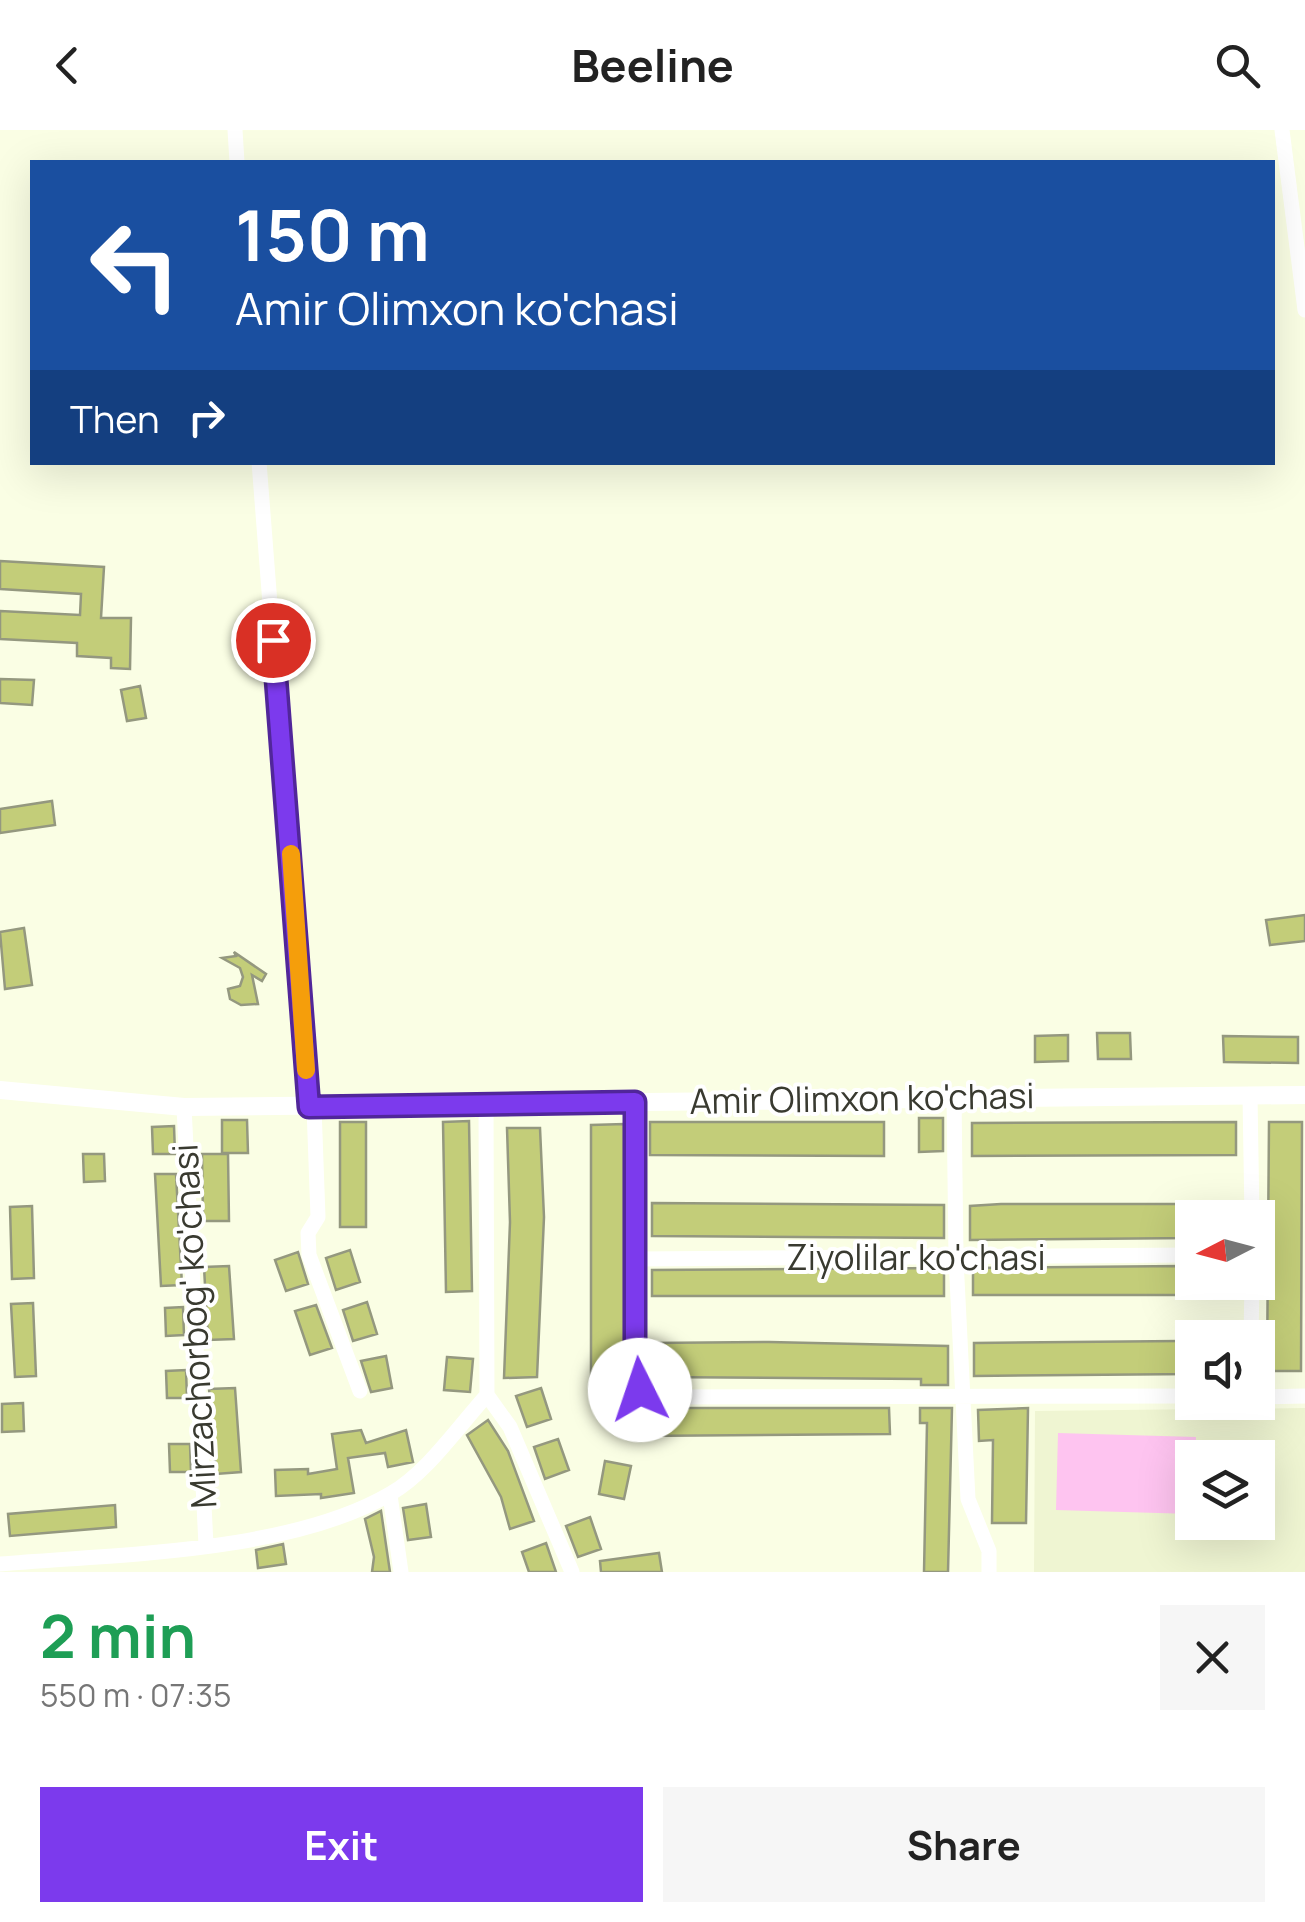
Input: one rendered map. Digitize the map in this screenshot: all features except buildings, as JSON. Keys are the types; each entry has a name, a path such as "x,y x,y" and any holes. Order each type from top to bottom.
{"street":[{"path":"234,130 237,160"},
{"path":"1282,130 1305,310"},
{"path":"259,465 312,1107 318,1217 308,1233 310,1254 360,1391"},
{"name":"Amir Olimxon ko'chasi","path":"0,1090 184,1108 954,1096 1305,1095"},
{"path":"954,1096 956,1260 968,1499 989,1552 989,1572"},
{"path":"1250,1096 1252,1200"},
{"path":"635,1102 635,1373 640,1390 652,1397 1175,1396"},
{"path":"486,1105 486,1396 510,1427 572,1572"},
{"name":"Mirzachorbog' ko'chasi","path":"184,1108 206,1545"},
{"name":"Ziyolilar ko'chasi","path":"638,1258 956,1260 1175,1255"},
{"name":"Mirzachorbog' ko'chasi","path":"0,1564 206,1545 294,1530 390,1494 486,1396"},
{"path":"1275,1397 1305,1396"},
{"path":"390,1494 401,1572"},
{"path":"113,1554 115,1572"}],"shaded area":[{"path":"1275,1408 1305,1408 1305,1572 1034,1572 1035,1411 1175,1409 1175,1420 1275,1420"},
{"path":"1058,1433 1196,1437 1175,1440 1175,1514 1056,1510"}],"slow traffic":[{"path":"291,854 306,1070"}],"route":[{"path":"273,640 309,1107 635,1102 635,1373 640,1390"}]}
